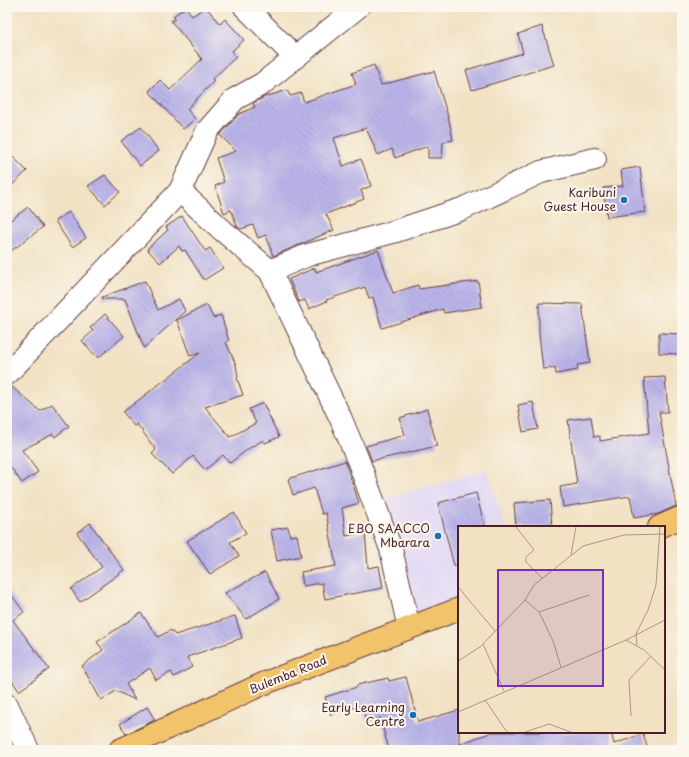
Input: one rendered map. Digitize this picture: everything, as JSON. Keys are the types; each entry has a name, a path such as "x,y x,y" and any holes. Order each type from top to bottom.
{"main road":[{"path":"661,526 682,517"},
{"name":"Bulemba Road","path":"120,750 264,683 458,609"}],"street":[{"path":"245,7 295,57"},
{"path":"7,374 180,191 207,131 235,99 262,84 358,7"},
{"path":"270,271 308,255 393,232 462,209 541,172 595,159"},
{"path":"180,191 270,271 341,419 358,460 392,549 409,628"},
{"path":"7,705 28,750"}],"shaded area":[{"path":"487,470 505,526 458,526 458,602 400,627 366,504"}],"building":[{"path":"186,7 192,16 206,7 220,24 225,19 244,40 232,51 236,57 212,79 214,81 187,109 195,119 183,129 149,91 160,80 170,90 202,59 171,21 175,19 173,16"},
{"path":"542,26 554,65 472,90 466,70 523,53 518,34"},
{"path":"374,65 381,85 434,71 449,120 453,140 443,142 442,158 428,158 428,146 395,158 392,149 378,155 366,128 334,138 343,166 361,159 371,186 361,190 364,199 326,214 334,230 273,256 266,235 258,238 253,225 241,229 237,226 231,210 224,213 215,186 224,182 216,158 236,151 220,135 239,114 255,107 253,103 265,97 287,90 290,96 301,93 304,102 356,84 352,73"},
{"path":"141,127 159,151 140,166 121,141"},
{"path":"7,151 27,171 7,190"},
{"name":"Karibuni Guest House","path":"640,167 645,212 607,217 603,188 623,186 621,170"},
{"path":"105,175 120,192 105,205 88,186"},
{"path":"28,207 43,227 7,254 7,223"},
{"path":"69,212 86,238 72,247 55,221"},
{"path":"182,216 205,251 210,248 223,268 204,280 185,250 182,251 179,246 160,263 147,249 168,230 166,227"},
{"path":"378,250 393,293 418,285 419,289 478,281 482,307 444,313 443,309 382,328 373,297 369,298 365,287 326,300 327,301 309,309 305,300 299,302 289,279 315,268 316,272"},
{"path":"145,281 158,310 179,299 185,311 144,348 125,299 102,299 102,297"},
{"path":"539,303 582,304 590,363 577,365 578,370 556,374 555,368 543,369 539,334"},
{"path":"207,305 213,318 221,315 229,341 226,342 236,365 237,378 243,395 205,407 230,437 256,423 249,409 263,403 279,437 265,443 263,440 230,463 223,455 205,470 193,456 172,474 152,454 156,450 137,424 134,426 123,412 200,353 190,356 177,320"},
{"path":"105,314 124,336 98,358 82,341 93,331 90,328"},
{"path":"659,333 680,334 679,354 659,353"},
{"path":"665,377 668,412 659,412 676,506 658,514 634,518 630,496 563,507 560,487 577,484 568,420 591,417 594,437 600,436 600,441 649,433 644,378"},
{"path":"7,386 11,386 40,411 52,404 69,426 55,437 53,434 22,450 38,472 22,483 7,462"},
{"path":"533,402 538,429 523,432 518,405"},
{"path":"427,409 437,446 372,461 366,446 405,435 400,418"},
{"path":"345,461 359,503 342,508 346,536 365,532 368,568 379,566 383,588 325,599 322,583 303,586 301,572 336,566 326,513 322,514 314,488 293,495 288,479"},
{"path":"476,493 485,526 458,526 458,566 454,566 438,503"},
{"path":"550,500 552,526 516,526 514,503"},
{"path":"234,512 246,533 230,542 239,556 210,574 187,541"},
{"path":"90,523 124,570 80,602 71,589 102,567 77,533"},
{"path":"288,527 290,536 297,535 301,556 277,561 271,530"},
{"path":"265,572 279,599 246,619 225,593"},
{"path":"7,589 24,612 13,620 49,669 19,691 7,673"},
{"path":"141,613 158,637 171,630 175,635 235,616 242,638 187,657 192,667 174,677 171,672 156,680 150,668 126,684 135,700 116,691 101,700 82,666 103,650 97,642"},
{"path":"406,677 418,722 458,710 459,744 490,733 611,733 614,744 643,734 648,750 389,750 380,718 366,721 362,705 331,715 325,697 357,687 357,685 388,678 389,681"},
{"path":"147,707 155,720 126,734 120,724"}],"place":[{"name":"Karibuni Guest House","path":"624,200"},
{"name":"EBO SAACCO Mbarara","path":"438,536"},
{"name":"Early Learning Centre","path":"413,715"}]}
